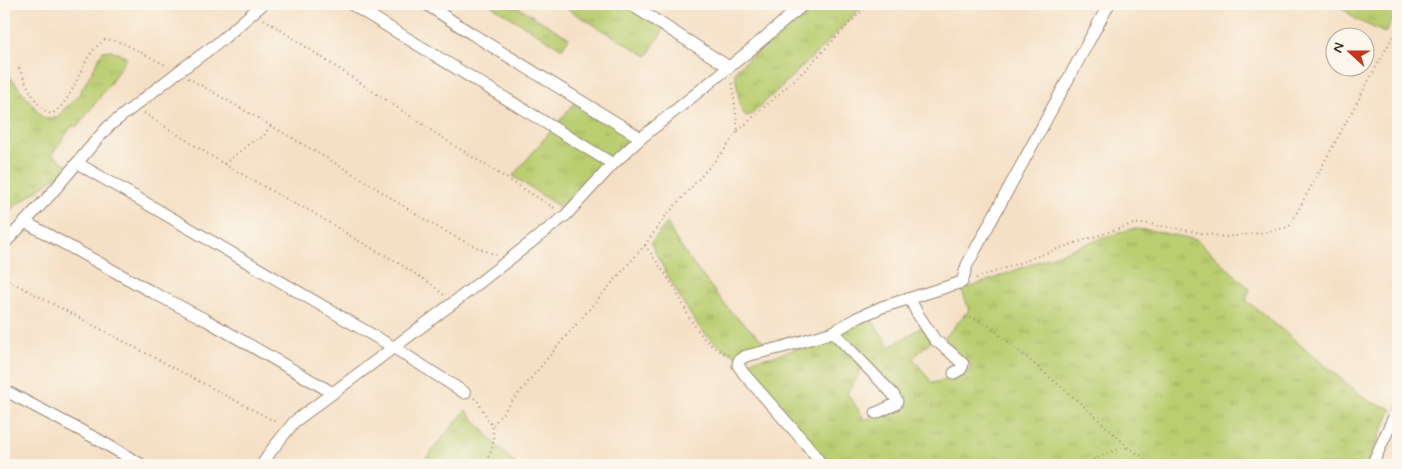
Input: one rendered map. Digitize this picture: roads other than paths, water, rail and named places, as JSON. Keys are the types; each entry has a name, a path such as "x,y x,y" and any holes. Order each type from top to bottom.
{"street":[{"path":"4,244 103,132 178,72 218,43 263,4"},
{"path":"351,4 613,164"},
{"path":"426,4 641,138"},
{"path":"630,4 730,67"},
{"path":"262,465 294,422 454,303 566,215 613,164 641,138 730,67 804,4"},
{"path":"822,465 807,445 744,374 738,365 738,360 746,356 833,332 882,307 962,282 967,265 1109,4"},
{"path":"77,163 393,347 465,393"},
{"path":"25,222 206,320 333,393"},
{"path":"910,299 916,313 935,340 963,364 954,373"},
{"path":"833,332 893,394 897,401 896,404 876,413"},
{"path":"4,390 142,465"},
{"path":"1372,465 1398,408"}]}
